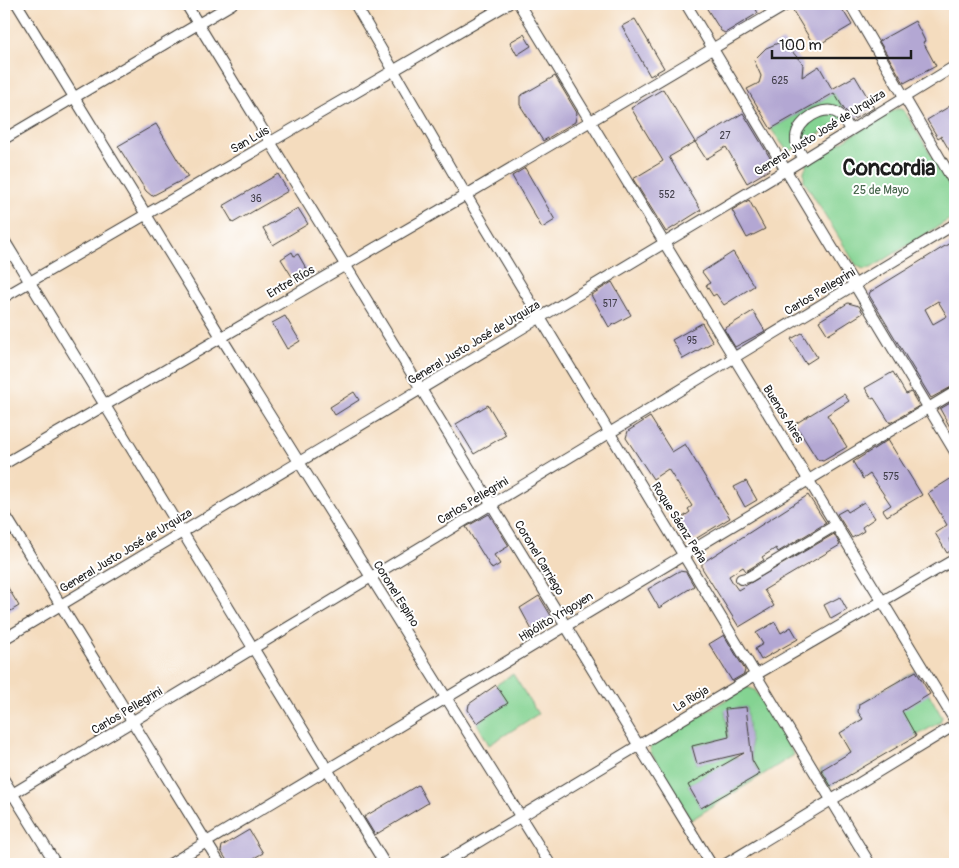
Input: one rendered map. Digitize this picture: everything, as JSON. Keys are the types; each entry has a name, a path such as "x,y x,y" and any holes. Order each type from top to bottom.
{"street":[{"name":"Coronel Espino","path":"16,4 221,337 550,864"},
{"name":"Coronel Carriego","path":"186,4 711,864"},
{"path":"4,139 232,4"},
{"name":"Roque Sáenz Peña","path":"355,4 395,69 466,195 609,434 757,674 870,864"},
{"name":"San Luis","path":"4,297 508,4"},
{"name":"Buenos Aires","path":"519,4 955,721"},
{"path":"686,4 856,284 955,452"},
{"name":"Entre Ríos","path":"4,464 346,266 589,120 788,4"},
{"path":"850,4 955,184"},
{"name":"General Justo José de Urquiza","path":"4,639 786,170 955,66"},
{"path":"804,159 798,148 796,135 802,123 811,116 822,111 835,112 843,118 850,130"},
{"name":"Carlos Pellegrini","path":"8,797 955,224"},
{"path":"4,240 385,864"},
{"name":"Hipólito Yrigoyen","path":"170,864 955,392"},
{"path":"4,513 220,864"},
{"path":"741,579 749,577 836,525"},
{"name":"La Rioja","path":"442,864 757,674 955,559"},
{"path":"726,864 955,725"},
{"path":"4,780 8,797 56,864"}],"green space":[{"path":"834,93 848,117 788,152 771,129"},
{"name":"25 de Mayo","path":"896,109 901,109 905,112 955,194 955,216 871,268 863,269 856,265 804,181 804,171 808,162"},
{"path":"916,671 942,717 940,722 829,787 820,770 851,752 840,733 863,719 858,712 859,704"},
{"path":"513,674 538,714 489,745 477,723 507,703 496,685"},
{"path":"747,687 755,690 794,755 691,820 650,751 651,745","holes":["746,707 752,760 760,774 701,808 688,785 738,757 731,756 725,710","726,738 730,756 697,764 693,746"]}],"building":[{"path":"704,4 753,4 758,13 725,33 721,31"},
{"path":"806,4 839,4 852,25 815,47 793,11"},
{"path":"635,19 664,68 650,76 622,26"},
{"path":"915,21 925,41 923,42 936,66 904,83 879,41"},
{"path":"524,34 531,46 517,55 510,42"},
{"path":"783,41 803,64 802,77 819,66 832,89 855,76 874,108 854,119 844,109 834,93 771,129 747,89 759,83 761,76 754,60 766,48"},
{"path":"555,76 577,113 575,122 543,141 520,105 520,96"},
{"path":"663,89 695,142 669,157 701,210 666,232 633,179 663,161 631,108"},
{"path":"955,103 955,160 941,136 938,138 927,120"},
{"path":"743,113 772,161 769,170 747,183 726,147 706,159 695,142"},
{"path":"156,124 188,177 152,196 146,191 118,146"},
{"path":"525,168 555,220 542,228 512,176"},
{"path":"278,174 288,191 233,223 223,206"},
{"path":"749,200 765,229 747,238 732,210"},
{"path":"298,208 308,224 273,245 263,228"},
{"path":"955,240 955,385 931,398 869,295 870,292","holes":["938,301 947,316 933,324 925,309"]},
{"path":"292,252 294,256 298,254 310,275 296,283 281,259"},
{"path":"733,252 754,286 724,305 716,294 713,296 706,285 710,283 702,272"},
{"path":"612,282 631,315 609,327 591,295"},
{"path":"848,303 859,306 863,313 828,335 819,321"},
{"path":"753,311 765,331 735,347 724,329"},
{"path":"285,316 300,341 287,349 272,323"},
{"path":"702,323 713,342 683,359 672,340"},
{"path":"802,333 817,357 806,364 791,339"},
{"path":"893,372 906,394 911,392 919,406 890,423 874,398 872,399 865,388"},
{"path":"354,392 359,400 335,415 330,407"},
{"path":"844,394 849,401 827,415 847,447 823,461 817,459 795,424"},
{"path":"952,402 955,408 955,436 940,409"},
{"path":"488,405 506,435 474,454 456,424"},
{"path":"650,417 672,452 685,444 730,518 692,541 679,520 690,512 688,509 692,506 668,469 653,479 626,438 628,431"},
{"path":"888,440 922,495 887,516 883,510 891,505 870,474 863,479 853,462"},
{"path":"955,476 955,538 954,536 949,539 955,548 947,553 935,533 947,525 928,493"},
{"path":"746,481 757,500 745,507 734,487"},
{"path":"808,495 826,523 778,552 776,548 762,557 764,560 746,571 743,567 729,576 733,583 738,590 834,534 840,545 764,590 774,606 739,627 702,568 702,563"},
{"path":"864,502 875,518 862,527 864,531 852,538 837,514 846,509 848,512"},
{"path":"489,514 509,546 494,555 500,564 492,569 466,527"},
{"path":"679,571 686,572 694,586 659,608 648,589"},
{"path":"4,581 19,606 4,615"},
{"path":"539,596 553,619 533,632 520,608"},
{"path":"840,597 847,610 831,619 824,605"},
{"path":"775,622 781,633 791,627 798,639 761,660 755,649 763,644 756,633"},
{"path":"724,635 745,670 744,674 732,681 709,644"},
{"path":"916,671 930,694 902,711 916,736 831,786 821,770 851,752 840,733 863,719 858,712 859,704"},
{"path":"496,685 508,703 477,723 468,710 469,704"},
{"path":"746,707 752,760 760,774 701,808 688,785 744,753 697,764 692,746 729,737 725,709"},
{"path":"418,785 428,803 375,835 364,817"},
{"path":"249,830 263,853 254,858 258,864 229,864 221,851 222,846"}],"district":[{"name":"Concordia","path":"889,168"}]}
